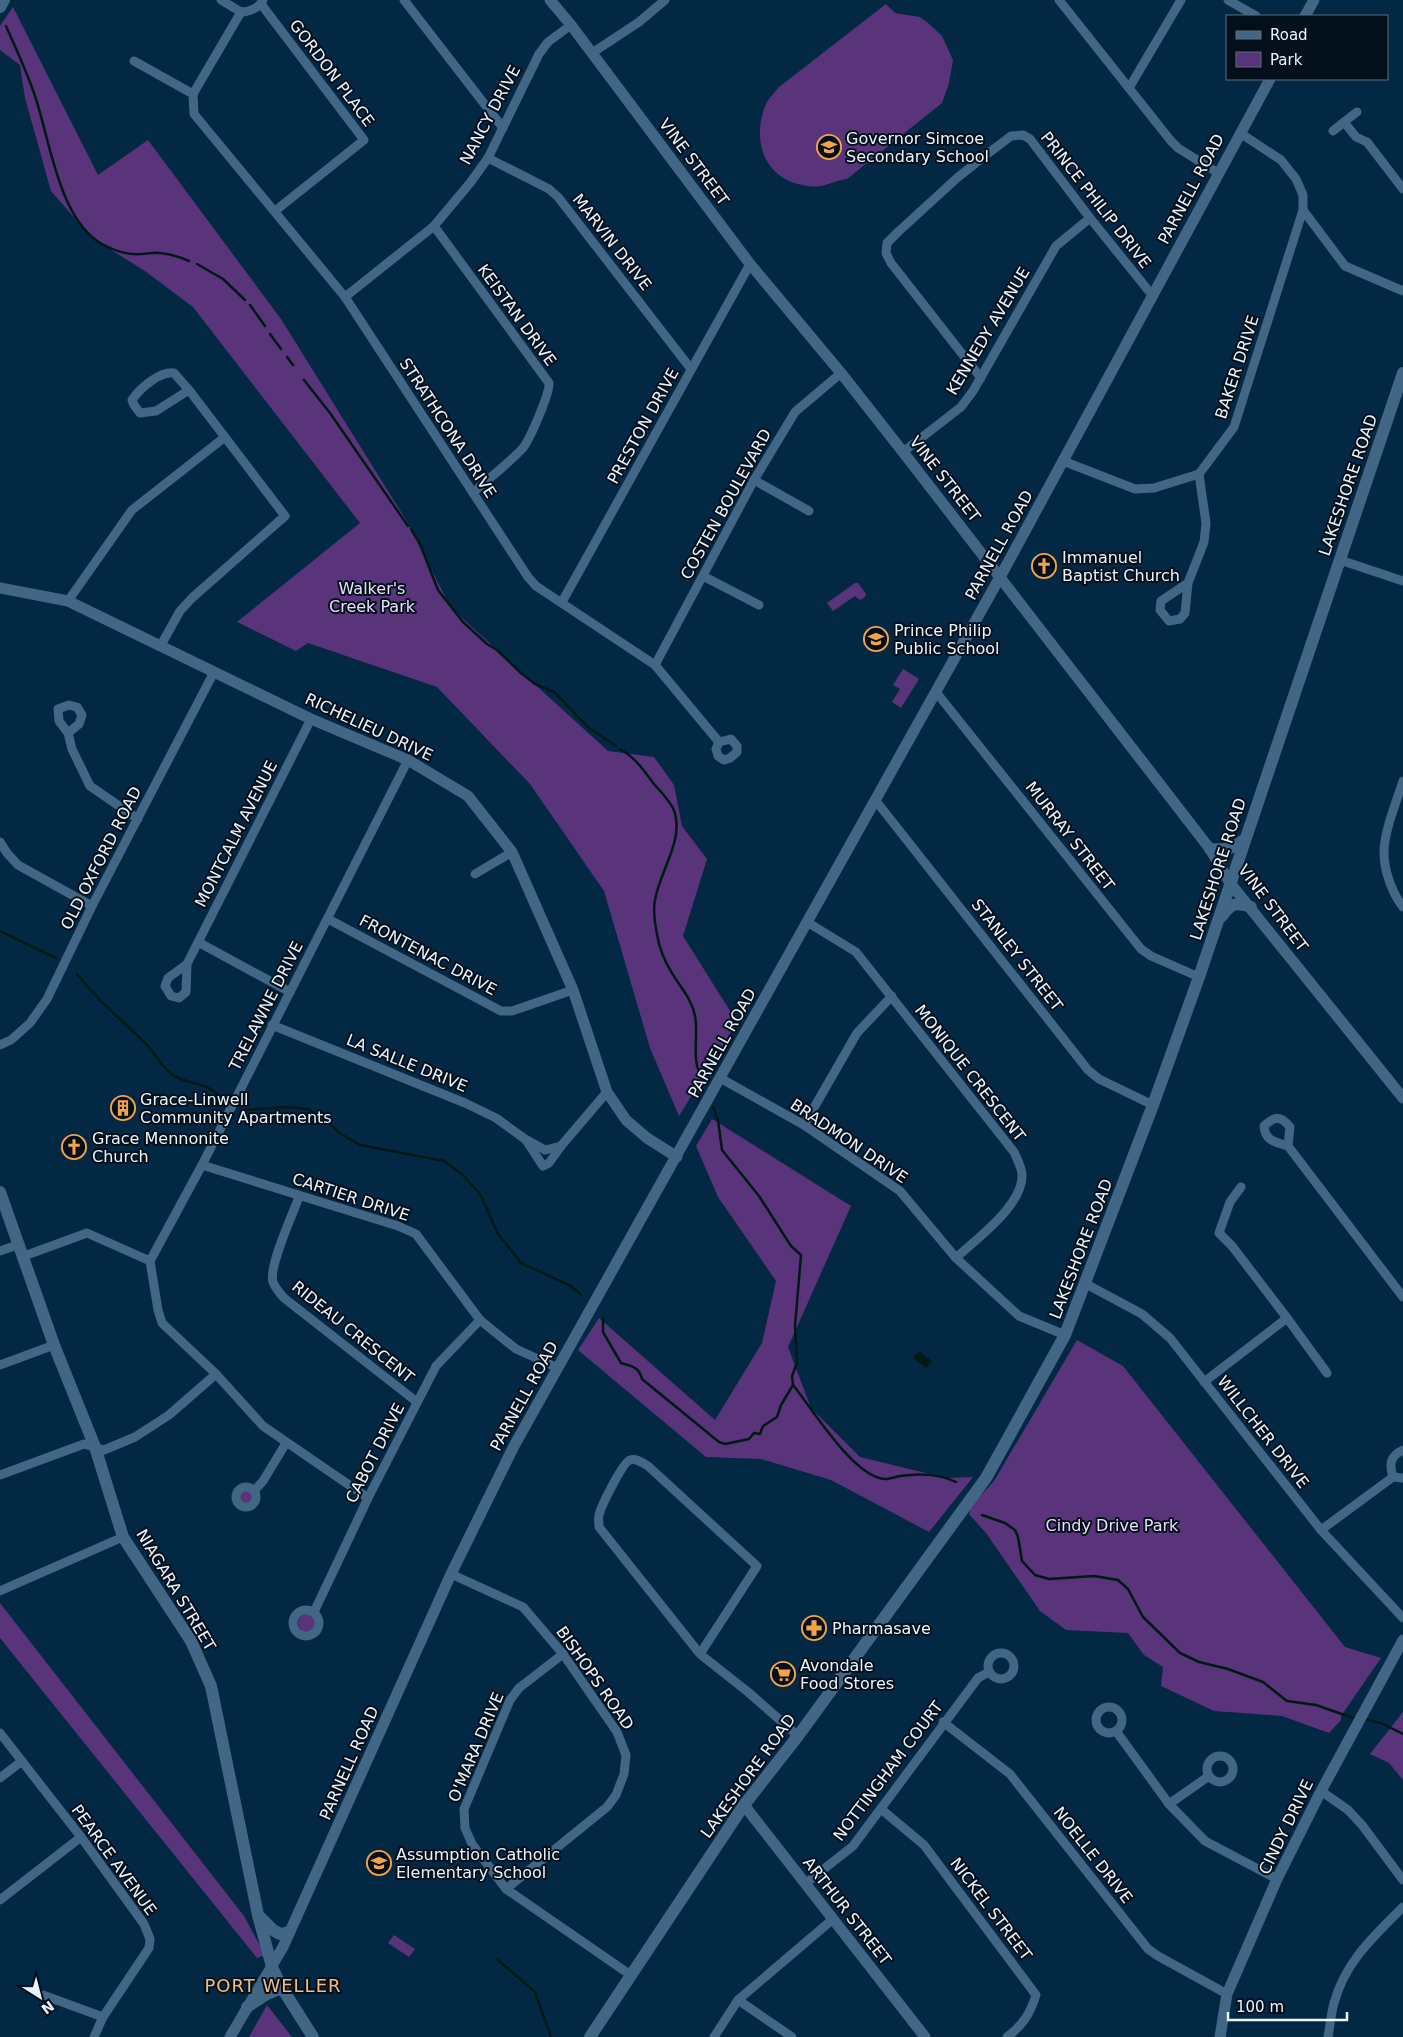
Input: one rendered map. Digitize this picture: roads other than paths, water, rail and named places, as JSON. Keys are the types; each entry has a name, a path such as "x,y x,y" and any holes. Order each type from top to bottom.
{"main road":[{"path":"0,7 4,0"},
{"name":"LAKESHORE ROAD","path":"590,2037 744,1806 798,1736 986,1478 1065,1335 1153,1105 1199,977 1403,373"},
{"path":"1210,849 1225,850 1235,847 1244,840"},
{"path":"1218,920 1229,906 1238,904 1251,908"},
{"name":"NIAGARA STREET","path":"0,1192 54,1345 95,1447 123,1537 191,1641 211,1686 258,1915 272,1967 282,1988 312,2037"},
{"path":"258,1915 272,1930 280,1934 290,1932"},
{"path":"247,2007 267,1994 282,1988"}],"street":[{"path":"221,0 241,12 248,12 262,2"},
{"path":"405,0 503,128"},
{"name":"VINE STREET","path":"550,0 571,25 750,264 904,452 1210,849 1230,882 1403,1098"},
{"path":"592,53 639,22 666,0"},
{"path":"1059,0 1178,148 1218,173"},
{"path":"1129,88 1181,0"},
{"path":"1228,0 1254,15"},
{"path":"1305,15 1314,0"},
{"name":"GORDON PLACE","path":"262,2 364,140 275,212"},
{"path":"134,61 193,94 241,12"},
{"name":"NANCY DRIVE","path":"345,298 434,226 470,183 488,158 539,54 548,42 571,25"},
{"name":"PARNELL ROAD","path":"230,2037 272,1967 290,1932 451,1574 514,1446 1000,577 1269,80"},
{"name":"STRATHCONA DRIVE","path":"193,94 194,114 345,298 528,577 536,586 655,665 719,742"},
{"path":"1333,130 1356,112"},
{"path":"1344,122 1356,136 1367,142 1403,188"},
{"path":"1240,132 1280,160 1296,179 1303,195 1303,210 1345,266 1403,291"},
{"name":"PRINCE PHILIP DRIVE","path":"980,378 891,263 886,253 888,243 957,178 1011,136 1017,134 1030,139 1152,295"},
{"name":"MARVIN DRIVE","path":"488,158 549,189 558,197 691,370"},
{"name":"BAKER DRIVE","path":"1199,474 1234,427 1303,210"},
{"name":"KENNEDY AVENUE","path":"904,452 961,407 973,392 1056,246 1090,218"},
{"name":"KEISTAN DRIVE","path":"434,226 549,383 550,388 524,447 474,493"},
{"name":"PRESTON DRIVE","path":"562,602 750,264"},
{"path":"161,645 180,611 192,598 285,516 189,390 174,373 167,372 159,376 132,400 140,413 150,413 189,390"},
{"name":"COSTEN BOULEVARD","path":"655,665 754,480 795,412 841,373"},
{"path":"68,601 132,510 225,437"},
{"path":"1063,461 1135,488 1154,488 1199,474 1206,523 1204,542 1188,583"},
{"path":"754,480 809,511"},
{"path":"1340,560 1403,581"},
{"path":"703,576 759,605"},
{"name":"RICHELIEU DRIVE","path":"0,588 68,601 312,719 408,760 468,796 512,852 573,990 607,1092 626,1120 647,1138 677,1157"},
{"name":"OLD OXFORD ROAD","path":"0,1045 11,1040 30,1022 47,999 92,906 214,672"},
{"name":"MURRAY STREET","path":"936,692 1141,949 1151,956 1199,977"},
{"name":"MONTCALM AVENUE","path":"187,964 312,719"},
{"path":"68,733 72,749 90,786 138,819"},
{"name":"TRELAWNE DRIVE","path":"150,1261 202,1165 408,760"},
{"path":"1403,781 1385,842 1386,867 1394,895 1403,907"},
{"name":"STANLEY STREET","path":"876,801 1088,1070 1099,1079 1153,1105"},
{"path":"0,842 18,865 92,906"},
{"path":"475,874 512,852"},
{"name":"FRONTENAC DRIVE","path":"328,919 502,1011 512,1011 573,990"},
{"name":"MONIQUE CRESCENT","path":"807,922 856,952 1014,1152 1022,1176 1016,1195 1007,1211 956,1258"},
{"path":"198,942 290,992"},
{"path":"804,1125 857,1033 892,996"},
{"name":"LA SALLE DRIVE","path":"272,1025 465,1103 496,1118 525,1139 545,1150 561,1146"},
{"name":"BRADMON DRIVE","path":"720,1078 804,1125 900,1191 956,1258 1019,1316 1065,1335"},
{"name":"LA SALLE DRIVE","path":"525,1139 543,1166 549,1163 607,1092"},
{"path":"1288,1146 1403,1297"},
{"name":"CARTIER DRIVE","path":"202,1165 398,1226 416,1234 480,1320 516,1348 558,1368"},
{"path":"1241,1187 1230,1202 1219,1233 1232,1246 1327,1373"},
{"name":"RIDEAU CRESCENT","path":"299,1196 272,1267 272,1280 276,1288 284,1298 417,1402"},
{"path":"0,1251 22,1250 87,1233 150,1261 162,1323 216,1374 254,1419 368,1498"},
{"name":"WILLCHER DRIVE","path":"1086,1284 1142,1314 1170,1338 1321,1530 1403,1618"},
{"path":"1204,1382 1287,1318"},
{"name":"CABOT DRIVE","path":"314,1612 368,1498 436,1366 480,1320"},
{"path":"0,1365 54,1345"},
{"path":"0,1475 84,1444 104,1450 135,1437 168,1415 216,1374"},
{"path":"254,1491 286,1443"},
{"path":"1393,1477 1390,1467 1391,1459 1396,1453 1403,1450"},
{"path":"700,1654 757,1566 648,1466 636,1459 630,1460 624,1464 598,1516 599,1527 700,1654 748,1692 798,1736"},
{"path":"1321,1530 1393,1477 1403,1478"},
{"path":"0,1591 123,1537"},
{"name":"BISHOPS ROAD","path":"451,1574 523,1607 563,1654 618,1732 626,1755 624,1774 616,1795 607,1807 506,1889"},
{"name":"CINDY DRIVE","path":"1220,2037 1227,1994 1277,1879 1321,1791 1403,1640"},
{"name":"O'MARA DRIVE","path":"563,1654 519,1688 510,1700 464,1809 465,1828 472,1844 506,1889 632,1976"},
{"name":"NOTTINGHAM COURT","path":"806,1884 852,1846 943,1722 978,1678 989,1672"},
{"name":"NOELLE DRIVE","path":"943,1722 1010,1774 1148,1948 1158,1956 1227,1994"},
{"path":"1116,1731 1169,1804 1205,1841 1277,1879"},
{"name":"PEARCE AVENUE","path":"0,1734 81,1837 144,1924 150,1940 149,1948 103,2017 94,2037"},
{"path":"0,1778 22,1761"},
{"path":"1169,1804 1209,1776"},
{"path":"1321,1791 1348,1810 1362,1825 1403,1880"},
{"name":"ARTHUR STREET","path":"744,1806 926,2037"},
{"name":"NICKEL STREET","path":"880,1809 924,1845 1036,1995 1031,2011 1020,2028 1007,2037"},
{"path":"0,1900 81,1837"},
{"path":"1328,2037 1334,2003 1351,1964 1366,1943 1403,1907"},
{"path":"714,2037 738,2000 832,1919"},
{"path":"43,1995 103,2017"},
{"path":"738,2000 792,2037"}],"waterway":[{"path":"6,26 32,87 58,178 76,218 89,234 113,249 131,254 164,253 189,261"},
{"path":"197,264 223,279 245,300"},
{"path":"250,305 265,326"},
{"path":"270,334 281,349"},
{"path":"287,357 293,365"},
{"path":"304,380 330,413 408,526"},
{"path":"411,529 420,544 438,590 463,622 521,673 535,684 554,692 589,728 616,746"},
{"path":"620,749 635,761 667,799 673,808 676,819 676,831 671,854 655,900 655,921 659,944 665,959 689,999 695,1016 697,1065 703,1080"},
{"path":"0,931 56,958"},
{"path":"77,974 101,1001 149,1047 170,1073 183,1080 204,1086 221,1098"},
{"path":"245,1110 287,1107 308,1109 323,1118 341,1134 360,1145 444,1161 463,1175 480,1194 498,1234 521,1263 571,1286 581,1295"},
{"path":"713,1107 718,1120 722,1150 759,1196 791,1246 801,1255 795,1326 797,1363 792,1376 793,1385 847,1455 873,1476 885,1479 921,1474 943,1477 956,1482"},
{"path":"603,1318 603,1332 621,1363 637,1369 642,1379 719,1442 725,1444 749,1439 754,1433 760,1434 763,1426 777,1417 781,1405 793,1385"},
{"path":"982,1515 1005,1523 1015,1530 1022,1561 1035,1575 1049,1579 1094,1576 1118,1580 1128,1589 1143,1617 1180,1653 1199,1662 1228,1669 1263,1682 1287,1701 1316,1705 1356,1719"},
{"path":"1364,1719 1381,1723 1403,1734"},
{"path":"497,1959 535,1992 551,2037"}],"place":[{"name":"Governor Simcoe Secondary School","path":"829,147"},
{"name":"Immanuel Baptist Church","path":"1044,566"},
{"name":"Prince Philip Public School","path":"876,639"},
{"name":"Grace-Linwell Community Apartments","path":"123,1108"},
{"name":"Grace Mennonite Church","path":"74,1147"},
{"name":"Pharmasave","path":"814,1628"},
{"name":"Avondale Food Stores","path":"783,1674"},
{"name":"Assumption Catholic Elementary School","path":"379,1863"}],"district":[{"name":"PORT WELLER","path":"273,1985"}],"park label":[{"name":"Walker's Creek Park","path":"372,597"},
{"name":"Cindy Drive Park","path":"1112,1525"}]}
